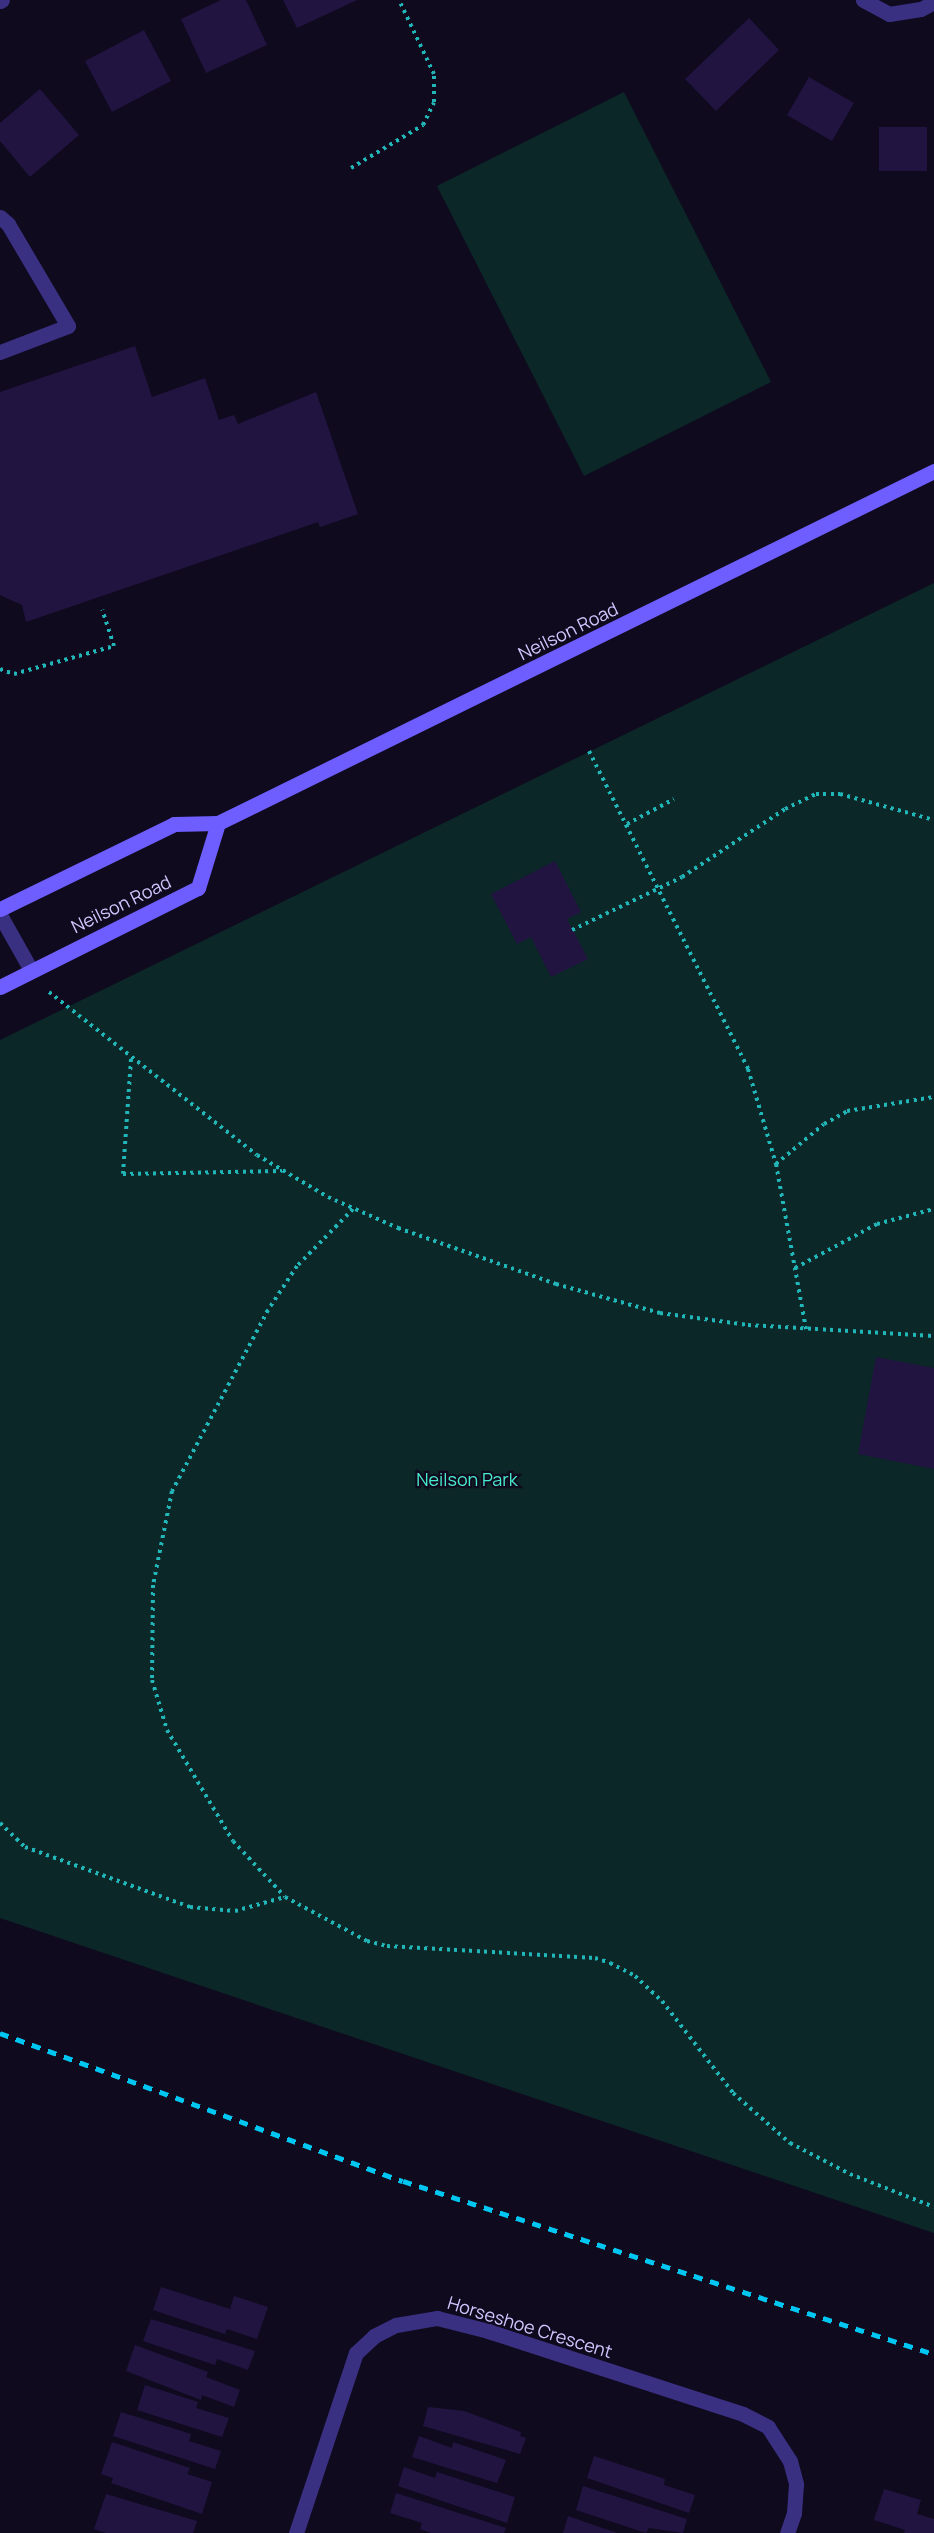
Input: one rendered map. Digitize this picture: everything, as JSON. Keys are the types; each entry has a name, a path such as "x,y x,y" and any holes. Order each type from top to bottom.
{"main road":[{"name":"Neilson Road","path":"0,909 174,824 218,823 934,471"},
{"name":"Neilson Road","path":"0,987 200,887 218,823"}],"street":[{"path":"863,0 889,14 921,9 934,2"},
{"path":"0,217 8,224 68,326 0,352"},
{"path":"0,915 31,970"},
{"name":"Horseshoe Crescent","path":"296,2533 356,2353 374,2336 396,2325 437,2318 488,2331 742,2414 768,2427 790,2461 796,2484 794,2513 788,2533"}],"path":[{"path":"351,168 423,125 434,102 434,74 399,0"},
{"path":"0,669 14,674 114,646 102,610"},
{"path":"589,751 732,1031 762,1111 776,1164 806,1329"},
{"path":"572,930 659,889 816,794 840,794 934,820"},
{"path":"627,825 674,799"},
{"path":"31,970 52,996 283,1171 353,1209 414,1234 637,1308 700,1319 806,1329 934,1336"},
{"path":"131,1058 123,1174 283,1171"},
{"path":"776,1164 824,1124 847,1111 934,1097"},
{"path":"353,1209 297,1266 268,1310 172,1491 153,1585 152,1680 167,1730 233,1841 285,1898 368,1941 387,1946 595,1958 610,1963 635,1976 662,2001 728,2087 790,2143 836,2168 934,2207"},
{"path":"795,1268 877,1224 934,1209"},
{"path":"0,1823 26,1847 190,1907 234,1911 285,1898"}],"green space":[{"path":"624,92 771,382 584,476 437,186"},
{"name":"Neilson Park","path":"934,583 934,2233 0,1918 0,1040"}],"building":[{"path":"221,0 246,0 267,45 206,73 181,19"},
{"path":"283,0 357,0 297,28"},
{"path":"749,18 779,50 716,111 685,79"},
{"path":"144,30 171,81 112,112 85,61"},
{"path":"809,77 854,103 832,141 787,115"},
{"path":"40,89 79,135 30,177 0,141 0,123"},
{"path":"879,127 927,127 927,171 879,171"},
{"path":"135,346 152,397 205,378 219,420 234,415 238,424 316,392 358,514 320,527 318,522 26,622 22,605 0,595 0,392"},
{"path":"555,861 581,912 567,919 588,959 551,977 531,937 517,944 491,894"},
{"path":"876,1357 934,1368 934,1469 858,1454"},
{"path":"161,2287 230,2309 234,2296 268,2307 257,2339 227,2329 225,2334 153,2310"},
{"path":"151,2319 255,2351 248,2370 217,2359 215,2365 143,2341"},
{"path":"135,2345 208,2372 206,2377 240,2390 234,2407 202,2395 201,2400 126,2371"},
{"path":"145,2385 198,2402 196,2408 229,2418 222,2437 137,2410"},
{"path":"428,2407 464,2411 521,2432 520,2436 526,2438 520,2454 423,2426"},
{"path":"121,2412 191,2434 189,2441 221,2451 215,2469 113,2436"},
{"path":"419,2436 452,2448 453,2442 506,2460 497,2483 412,2457"},
{"path":"112,2442 190,2468 187,2474 212,2482 202,2514 111,2483 113,2478 101,2474"},
{"path":"594,2456 665,2479 664,2485 695,2495 689,2513 587,2478"},
{"path":"404,2467 435,2478 437,2472 515,2497 507,2523 398,2486"},
{"path":"583,2486 687,2519 683,2533 649,2528 646,2533 576,2510"},
{"path":"884,2489 921,2500 917,2514 934,2519 934,2533 904,2533 905,2530 874,2520"},
{"path":"396,2493 506,2528 504,2533 431,2533 420,2529 422,2523 390,2513"},
{"path":"106,2494 197,2521 193,2533 106,2533 94,2529"},
{"path":"568,2516 617,2533 563,2533"}],"railway":[{"path":"0,2033 403,2181 934,2354"}]}
